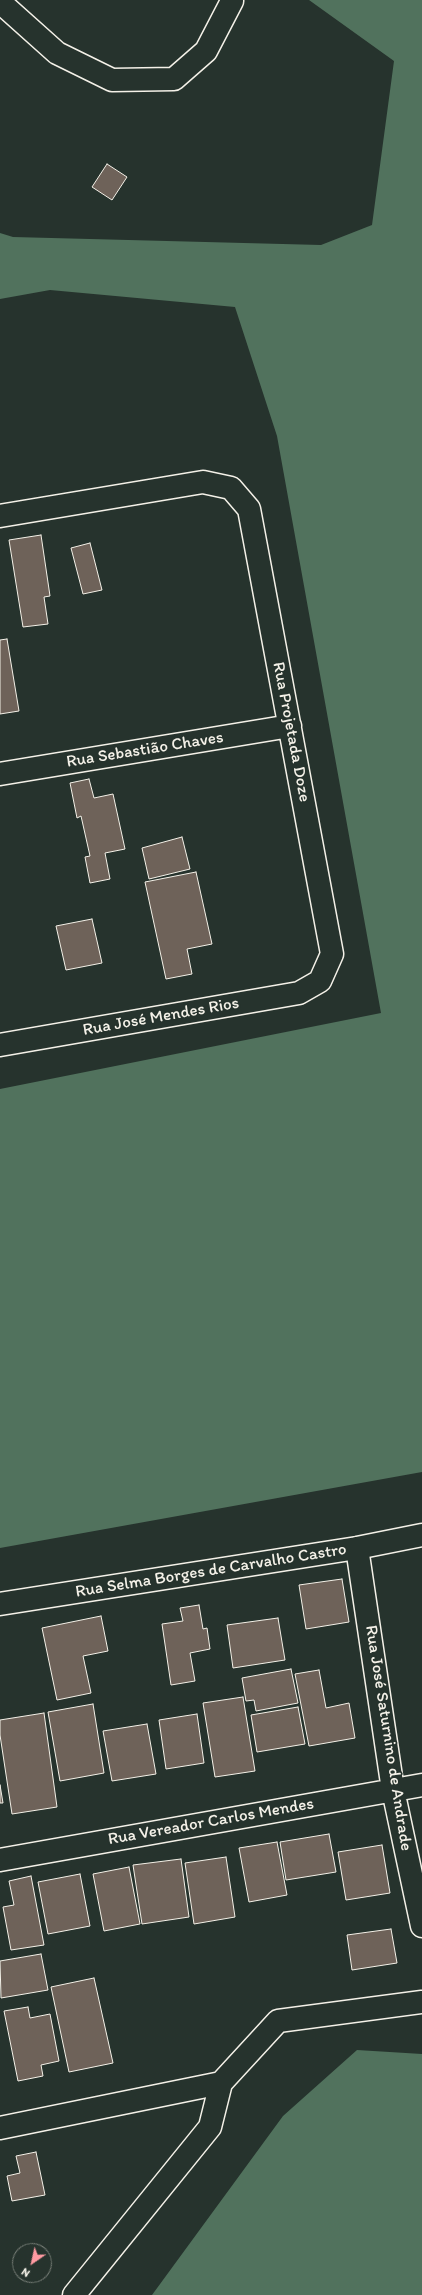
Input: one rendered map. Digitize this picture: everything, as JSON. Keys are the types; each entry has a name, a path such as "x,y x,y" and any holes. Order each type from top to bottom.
{"street":[{"path":"0,2 57,53 112,80 174,78 206,51 232,1"},
{"name":"Rua Projetada Doze","path":"0,516 203,482 231,488 249,509 332,954 320,981"},
{"name":"Rua Sebastião Chaves","path":"0,774 290,726"},
{"name":"Rua José Mendes Rios","path":"0,1045 299,993 320,981"},
{"name":"Rua Selma Borges de Carvalho Castro","path":"0,1604 357,1548 422,1535"},
{"name":"Rua José Saturnino de Andrade","path":"357,1548 393,1790 422,1926"},
{"name":"Rua Vereador Carlos Mendes","path":"0,1860 422,1785"},
{"path":"74,2295 210,2126 221,2083 278,2021 422,2002"},
{"path":"0,2128 221,2083"}],"green space":[{"path":"309,0 422,0 422,1472 0,1548 0,1089 381,1013 277,436 235,307 50,290 0,299 0,233 13,237 321,245 372,225 394,61"},
{"path":"357,2050 422,2054 422,2295 152,2295 283,2116"}],"building":[{"path":"107,164 127,177 112,200 92,187"},
{"path":"41,535 50,596 44,597 48,624 23,627 9,540"},
{"path":"90,543 102,590 83,594 71,548"},
{"path":"7,639 19,711 0,714 0,640"},
{"path":"89,779 94,798 113,794 125,849 105,853 110,879 90,883 85,857 90,856 81,816 77,818 70,783"},
{"path":"182,837 190,869 149,879 142,848"},
{"path":"196,872 212,944 187,949 192,974 166,979 145,882"},
{"path":"92,919 102,963 66,970 56,926"},
{"path":"342,1579 349,1622 306,1629 299,1585"},
{"path":"199,1605 203,1629 207,1628 210,1649 190,1653 195,1681 171,1685 162,1624 183,1621 180,1608"},
{"path":"101,1616 108,1651 83,1656 91,1693 57,1700 42,1628"},
{"path":"278,1618 285,1660 233,1668 227,1625"},
{"path":"291,1669 298,1703 256,1711 254,1700 246,1701 242,1678"},
{"path":"319,1670 326,1708 349,1703 355,1738 309,1746 295,1674"},
{"path":"243,1697 255,1771 215,1777 203,1703"},
{"path":"93,1704 104,1773 60,1781 48,1712"},
{"path":"298,1707 305,1744 257,1752 251,1715"},
{"path":"44,1713 57,1807 12,1814 0,1735 0,1720"},
{"path":"197,1714 204,1763 166,1769 159,1720"},
{"path":"147,1724 156,1774 112,1781 103,1731"},
{"path":"0,1785 3,1803 0,1803"},
{"path":"329,1834 336,1872 286,1880 280,1842"},
{"path":"277,1842 287,1895 249,1902 239,1848"},
{"path":"382,1845 390,1893 346,1900 338,1852"},
{"path":"226,1857 235,1917 194,1924 185,1863"},
{"path":"181,1859 189,1917 142,1924 133,1865"},
{"path":"129,1867 140,1924 104,1931 93,1874"},
{"path":"80,1874 90,1926 48,1934 38,1882"},
{"path":"31,1876 44,1945 11,1950 3,1907 14,1905 9,1881"},
{"path":"391,1929 397,1963 352,1970 347,1935"},
{"path":"41,1954 48,1990 1,1998 0,1961"},
{"path":"94,1978 113,2063 69,2072 51,1987"},
{"path":"28,2007 30,2018 50,2014 59,2061 41,2065 43,2076 18,2081 4,2011"},
{"path":"36,2152 45,2195 12,2201 7,2176 20,2173 16,2156"}]}
